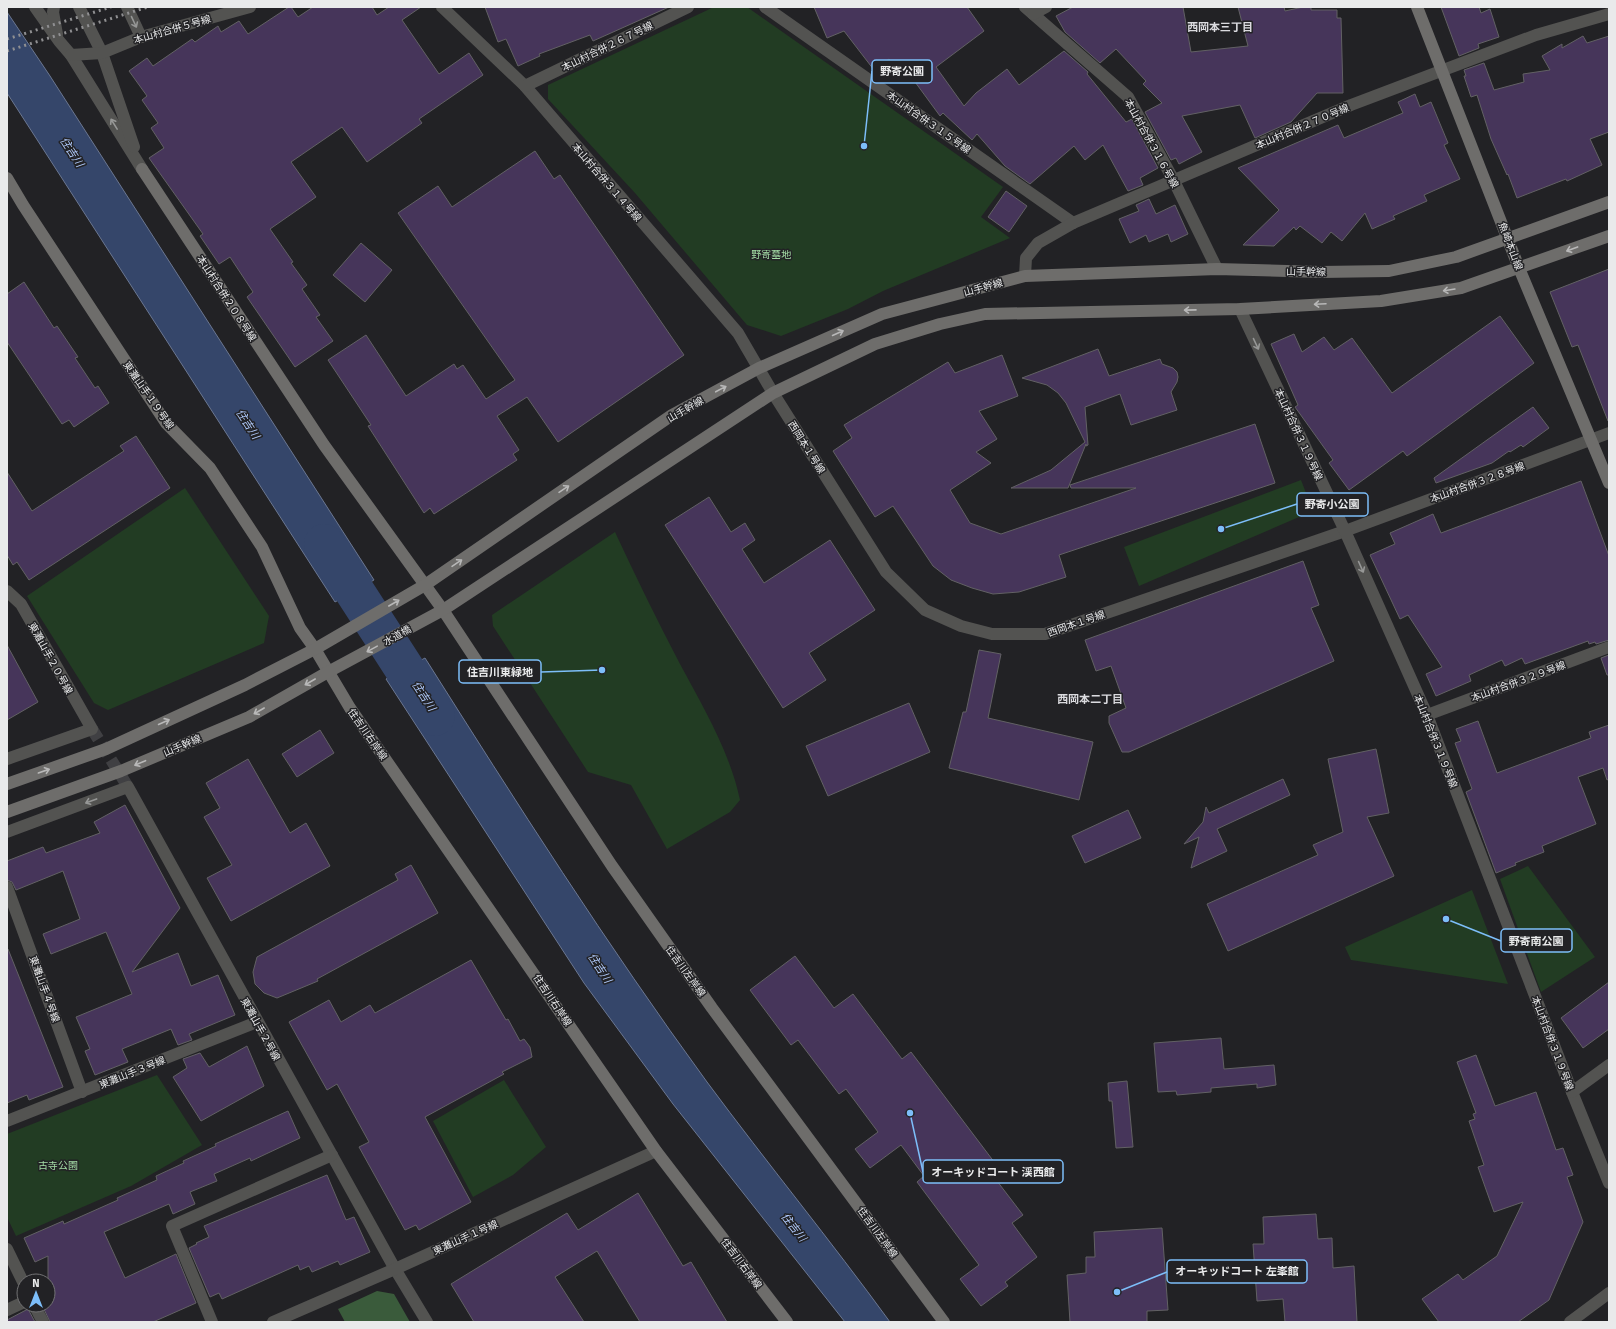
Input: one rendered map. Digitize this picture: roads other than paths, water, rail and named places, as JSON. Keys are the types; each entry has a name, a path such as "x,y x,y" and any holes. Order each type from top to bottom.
{"street":[{"name":"本山村合併２０８号線","path":"35,7 71,56 142,169 324,445 443,610"},
{"path":"54,7 53,12 59,41"},
{"path":"79,7 102,53 142,169"},
{"path":"127,7 141,36"},
{"name":"本山村合併５号線","path":"71,56 102,53 141,36 250,7"},
{"name":"本山村合併３１４号線","path":"442,7 525,86 738,333 759,368"},
{"name":"本山村合併２６７号線","path":"525,86 688,7"},
{"name":"本山村合併３１５号線","path":"765,7 1073,223"},
{"path":"1029,10 1046,7"},
{"name":"魚崎本山線","path":"1417,7 1519,268 1609,484"},
{"name":"本山村合併３１６号線","path":"1029,10 1128,97 1217,269"},
{"name":"本山村合併２７０号線","path":"1025,276 1026,258 1038,243 1073,223 1351,105 1536,35 1609,14"},
{"name":"東灘山手１９号線","path":"7,178 22,206 166,423 214,474 262,548 300,628 315,649 328,672"},
{"name":"山手幹線","path":"425,585 672,415 759,368 882,314 1025,276 1217,269 1321,272 1389,271 1456,257 1609,202"},
{"path":"443,610 773,393 875,344 940,324 985,314 1240,309 1381,301 1461,288 1609,236"},
{"name":"本山村合併３１９号線","path":"1240,309 1345,531 1427,715 1572,1092 1609,1183"},
{"name":"西岡本１号線","path":"759,368 773,393 886,572 925,610 961,626 992,634 1045,634 1345,531"},
{"name":"本山村合併３２８号線","path":"1345,531 1609,433"},
{"path":"7,784 106,749 245,685 315,649 425,585"},
{"name":"東灘山手２０号線","path":"7,590 21,604 92,729 7,759"},
{"name":"水道橋","path":"350,661 443,610"},
{"name":"住吉川左岸線","path":"443,610 612,866 658,932 712,1008 944,1322"},
{"name":"本山村合併３２９号線","path":"1427,715 1609,647"},
{"name":"山手幹線","path":"7,812 121,771 249,717 350,661"},
{"name":"住吉川右岸線","path":"328,672 347,703 656,1151 787,1322"},
{"name":"東灘山手２号線","path":"7,832 128,787 395,1269 428,1322"},
{"name":"東灘山手４号線","path":"7,887 82,1092"},
{"name":"東灘山手３号線","path":"7,1121 257,1022"},
{"path":"1572,1092 1609,1065"},
{"name":"東灘山手１号線","path":"273,1322 395,1269 656,1151"},
{"path":"212,1322 172,1226 332,1155"},
{"path":"7,1249 19,1273"},
{"path":"1570,1322 1609,1293"},
{"path":"38,1313 43,1322"}],"water":[{"path":"7,12 50,76 374,580 335,602 7,93"},
{"path":"425,658 563,873 670,1030 707,1082 890,1322 845,1322 673,1104 584,983 386,679"}],"waterway":[{"name":"住吉川","path":"324,544 435,716"}],"tunnel":[{"path":"92,729 128,787"}],"railway":[{"path":"7,39 111,7"},
{"path":"7,51 148,7"}],"place":[{"name":"野寄公園","path":"864,146"},
{"name":"野寄小公園","path":"1221,529"},
{"name":"住吉川東緑地","path":"602,670"},
{"name":"野寄南公園","path":"1446,919"},
{"name":"オーキッドコート 渓西館","path":"910,1113"},
{"name":"オーキッドコート 左峯館","path":"1117,1292"}],"district":[{"name":"西岡本三丁目","path":"1220,27"},
{"name":"西岡本二丁目","path":"1090,699"}],"park label":[{"name":"野寄墓地","path":"771,254"},
{"name":"古寺公園","path":"58,1165"}]}
